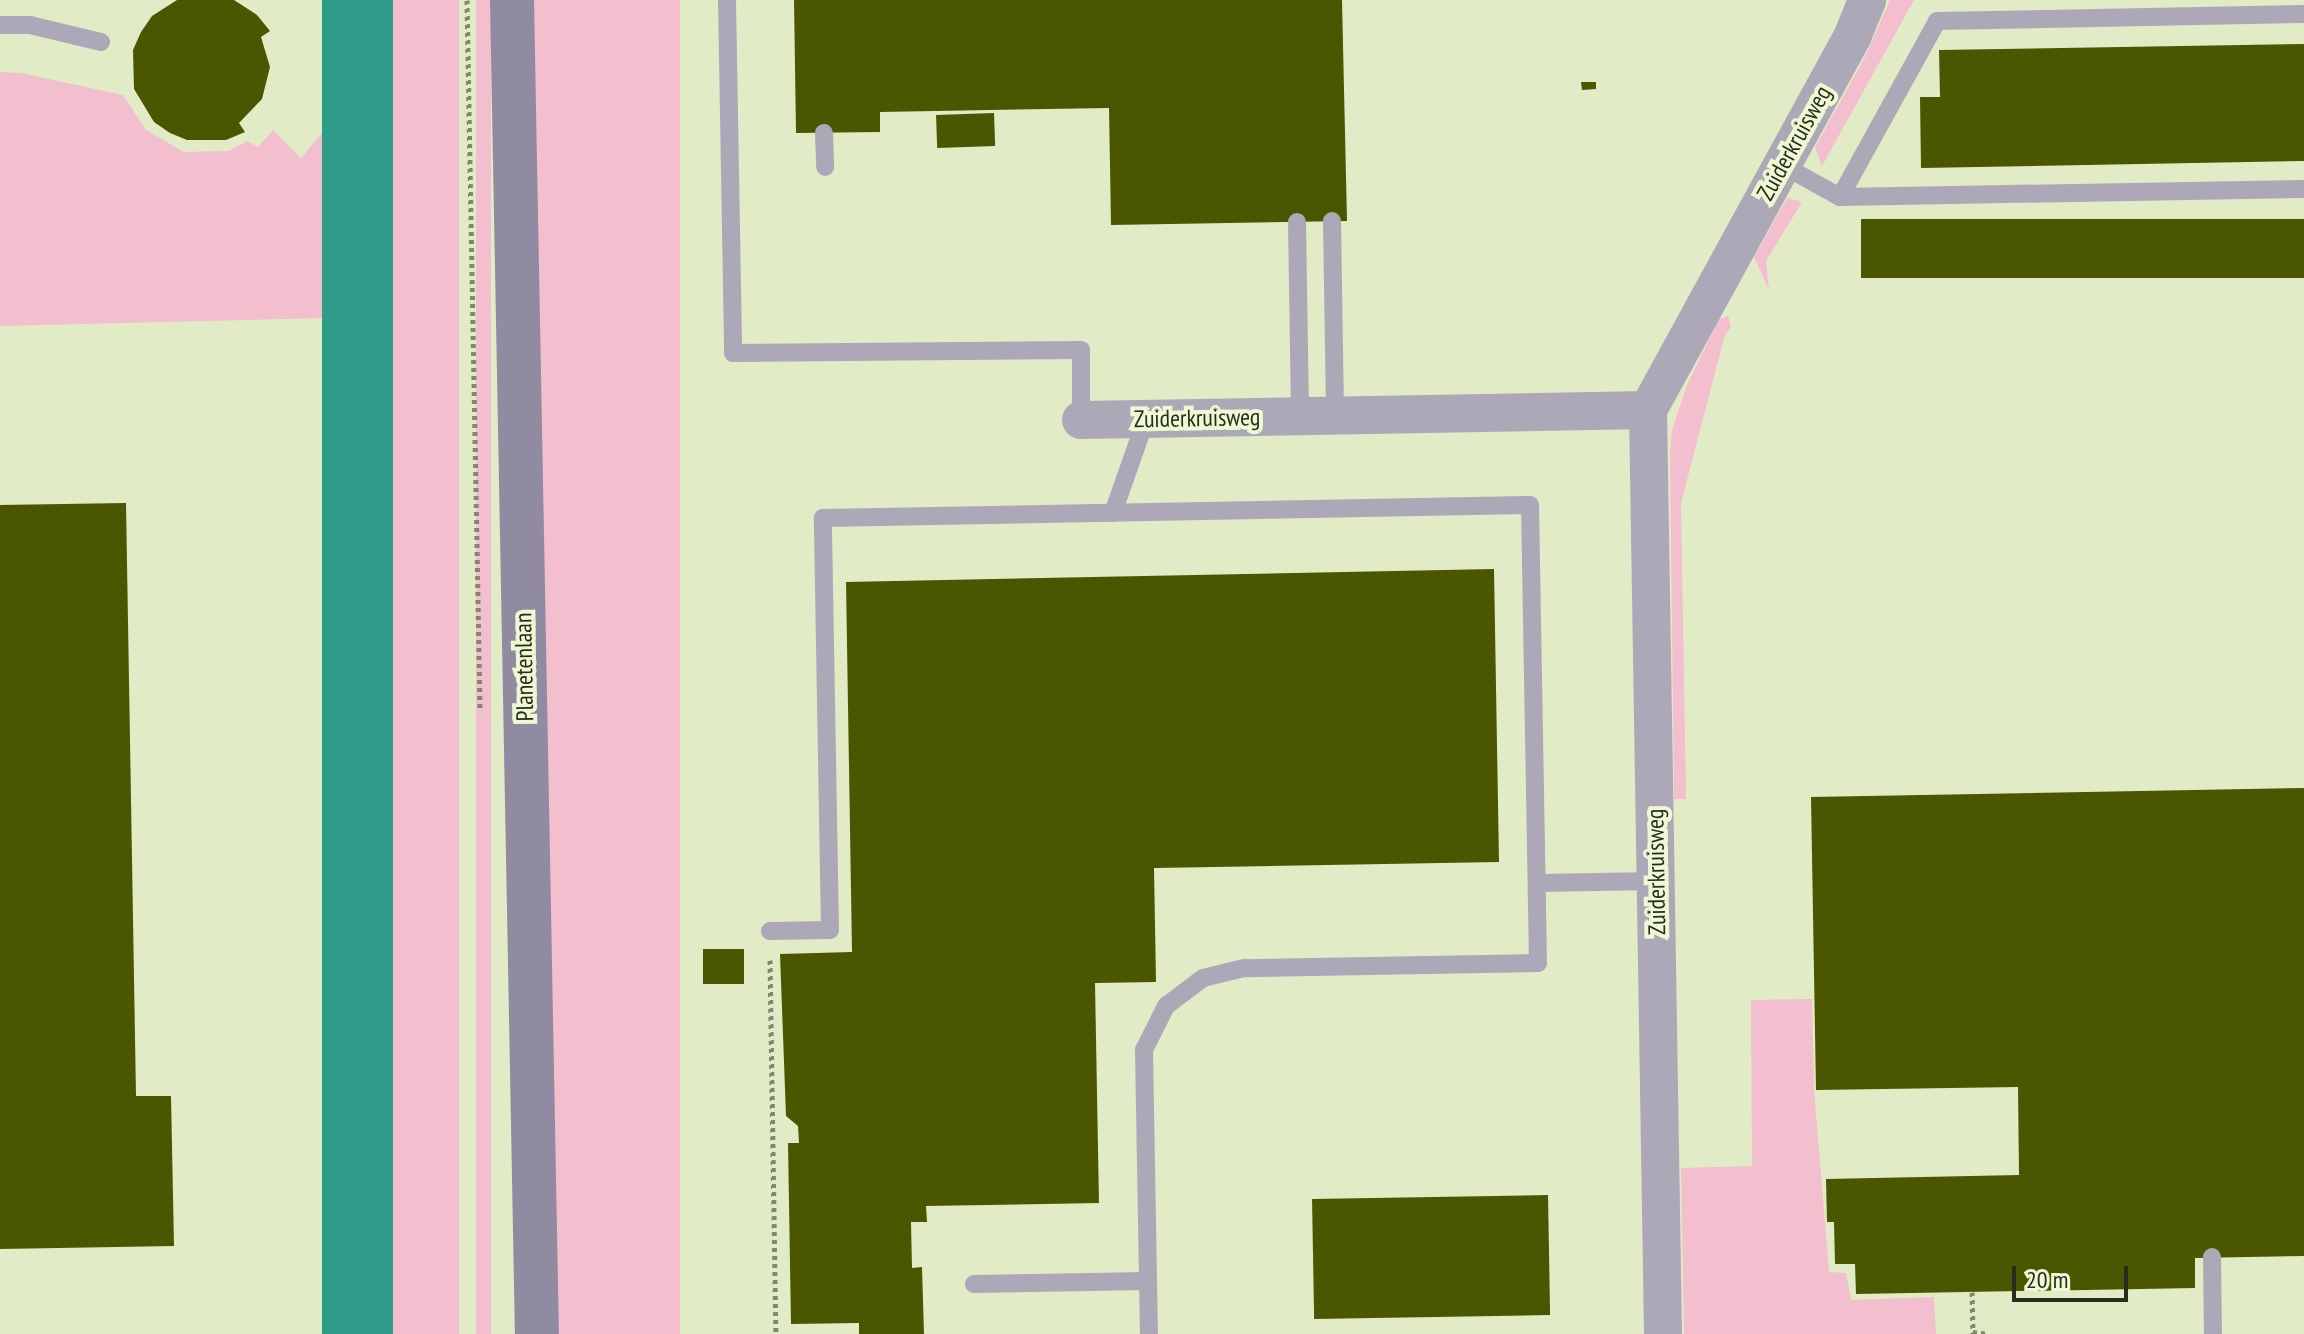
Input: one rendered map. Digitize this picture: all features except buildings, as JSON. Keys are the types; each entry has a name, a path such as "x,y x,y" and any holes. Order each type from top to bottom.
{"street":[{"name":"Planetenlaan","path":"512,0 537,1334"},
{"name":"Zuiderkruisweg","path":"1663,1334 1648,410 1853,35 1867,0"},
{"name":"Zuiderkruisweg","path":"1081,420 1648,410"}],"lane":[{"path":"727,0 733,353 1081,350 1081,420"},
{"path":"1840,197 1937,21 2304,14"},
{"path":"0,25 30,25 101,42"},
{"path":"824,133 825,167"},
{"path":"1782,165 1840,197 2304,189"},
{"path":"1318,416 1332,221"},
{"path":"1297,222 1318,416"},
{"path":"1113,513 1146,419"},
{"path":"770,931 830,930 823,518 1530,505 1538,963 1244,968 1203,978 1166,1006 1144,1050 1149,1334"},
{"path":"1537,883 1656,881"},
{"path":"2212,1257 2213,1334"},
{"path":"974,1284 1148,1281"}],"path":[{"path":"770,991 776,1334"},
{"path":"1972,1292 1973,1333 1988,1334"}],"shaded area":[{"path":"393,0 459,0 459,1334 393,1334"},
{"path":"476,0 491,0 491,1334 476,1334"},
{"path":"533,0 680,0 680,1334 533,1334"},
{"path":"1890,0 1914,0 1822,166 1815,147 1865,57"},
{"path":"0,72 21,73 123,95 146,130 184,152 229,151 247,141 258,147 273,130 301,158 324,131 326,318 0,326"},
{"path":"1787,198 1802,202 1766,261 1769,290 1754,257"},
{"path":"1728,316 1731,326 1724,338 1681,503 1686,799 1674,799 1672,430 1687,385 1719,319"},
{"path":"1812,999 1814,1089 1829,1272 1846,1273 1851,1300 1934,1297 1936,1334 1684,1334 1681,1168 1752,1166 1751,1000"}],"water":[{"path":"322,0 393,0 393,1334 322,1334"}]}
